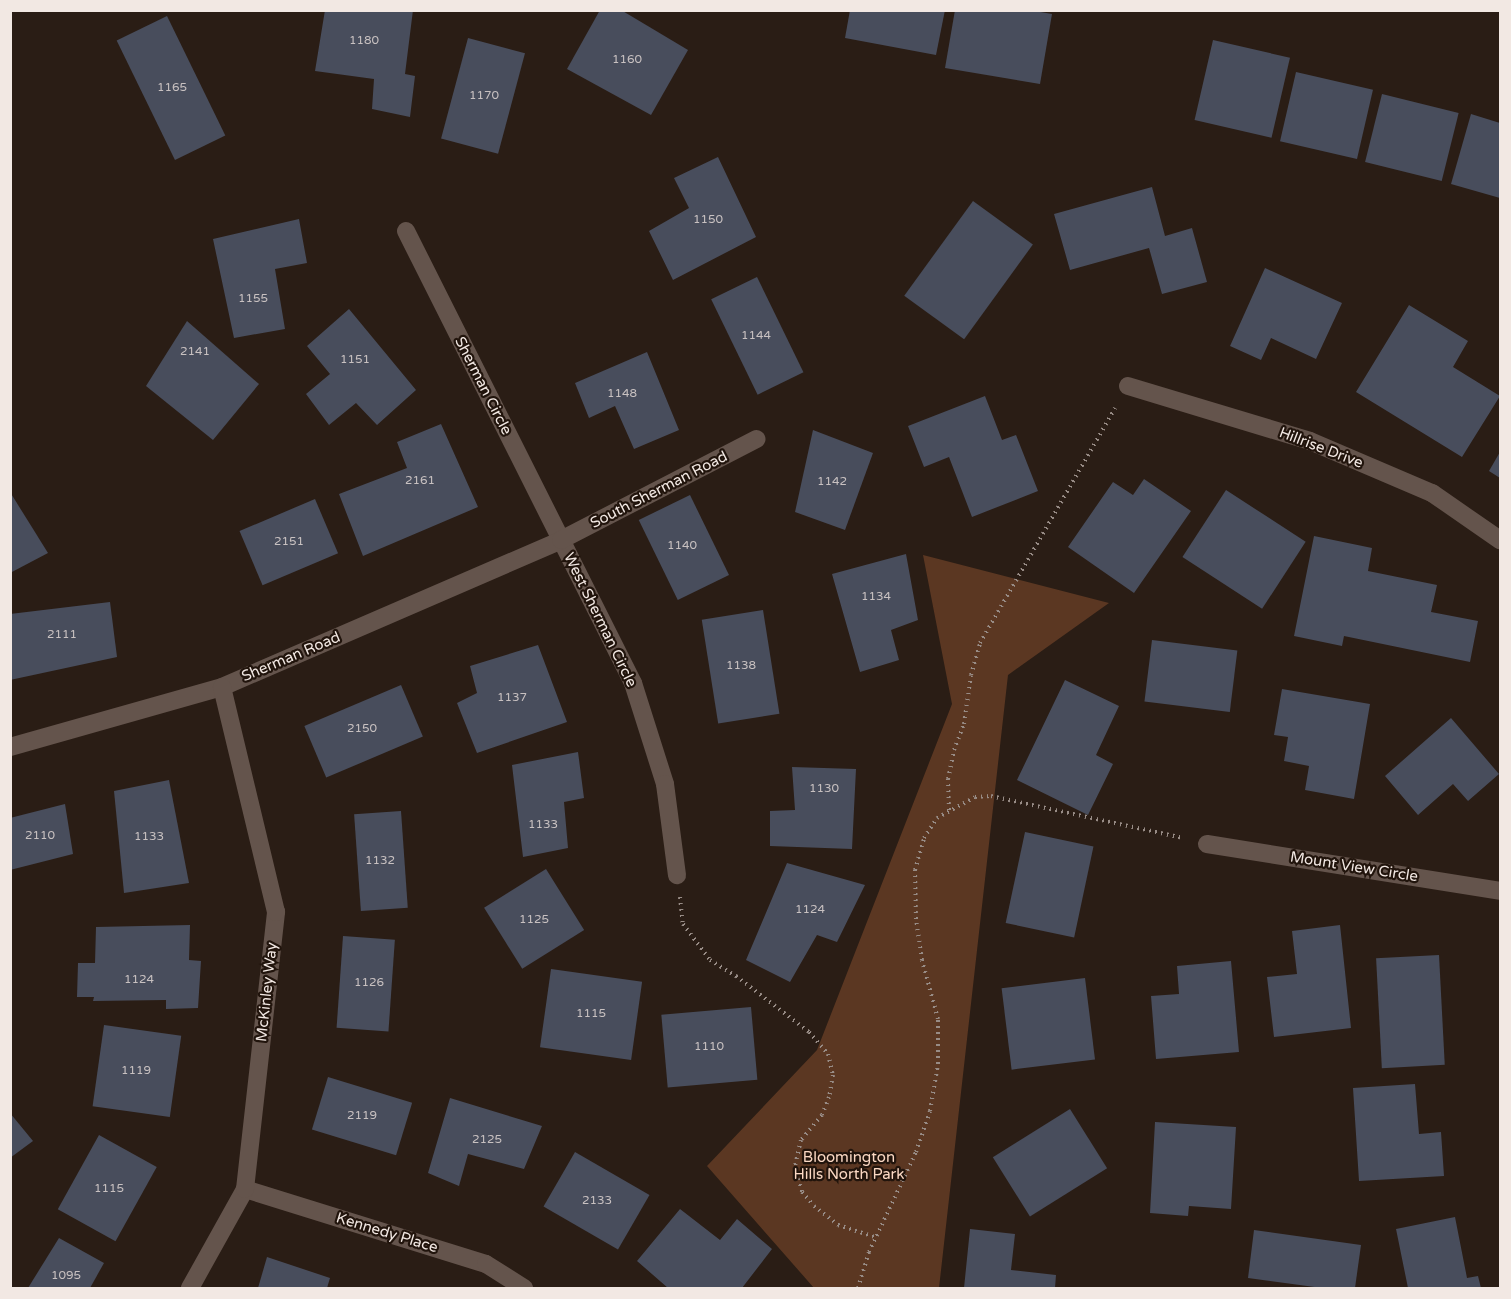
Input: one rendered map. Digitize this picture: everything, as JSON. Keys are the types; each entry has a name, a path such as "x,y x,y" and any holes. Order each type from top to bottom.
{"street":[{"name":"Sherman Circle","path":"406,231 561,540"},
{"name":"Hillrise Drive","path":"1128,386 1320,446 1432,493 1500,540"},
{"name":"South Sherman Road","path":"561,540 757,439"},
{"name":"Sherman Road","path":"10,747 222,687 561,540"},
{"name":"West Sherman Circle","path":"561,540 633,683 665,784 677,875"},
{"name":"McKinley Way","path":"190,1288 245,1189 276,912 222,687"},
{"name":"Mount View Circle","path":"1207,844 1500,891"},
{"name":"Kennedy Place","path":"245,1189 486,1264 524,1288"}],"path":[{"path":"949,810 948,778 954,750 964,724 970,675 980,643 1128,386"},
{"path":"858,1288 876,1237 916,1152 930,1111 938,1064 938,1019 922,960 916,919 915,870 924,838 937,818 975,797 991,796 1207,844"},
{"path":"677,875 683,924 710,960 736,976 809,1032 828,1054 833,1075 829,1097 822,1116 801,1140 795,1167 801,1192 814,1206 838,1224 876,1237"}],"green space":[{"name":"Bloomington Hills North Park","path":"923,555 1109,603 1008,675 939,1288 814,1288 707,1166 817,1050 952,704"}],"building":[{"path":"325,10 413,10 405,74 415,76 410,117 372,109 374,79 315,71"},
{"path":"600,10 621,10 688,50 651,115 567,69"},
{"path":"850,10 945,10 936,55 845,38"},
{"path":"955,10 1029,10 1052,14 1040,84 945,68"},
{"path":"167,16 225,136 175,160 117,41"},
{"path":"468,38 525,53 498,154 441,138"},
{"path":"1213,40 1290,58 1272,138 1195,120"},
{"path":"1296,72 1373,90 1357,159 1280,141"},
{"path":"1382,94 1459,113 1442,181 1365,162"},
{"path":"1471,114 1500,123 1500,198 1451,184"},
{"path":"718,157 756,237 673,280 649,231 689,208 674,178"},
{"path":"1152,187 1165,236 1192,228 1207,282 1162,294 1149,248 1070,270 1054,214"},
{"path":"973,201 1033,244 964,339 904,296"},
{"path":"299,219 307,263 275,269 285,329 234,338 213,239"},
{"path":"1265,268 1342,303 1316,359 1271,338 1261,360 1230,346"},
{"path":"757,277 803,372 758,395 711,299"},
{"path":"1409,305 1468,341 1453,367 1500,396 1462,457 1356,392"},
{"path":"349,309 416,390 377,425 356,403 329,425 306,394 330,374 307,346"},
{"path":"187,321 259,384 213,440 146,386"},
{"path":"647,352 679,430 634,449 615,406 589,418 575,383"},
{"path":"985,396 1002,440 1016,435 1038,491 972,517 949,457 924,467 908,426"},
{"path":"441,424 478,507 363,556 339,494 407,468 397,442"},
{"path":"813,430 873,453 845,530 795,512"},
{"path":"1500,452 1500,478 1489,471"},
{"path":"1144,479 1191,511 1134,593 1068,547 1113,482 1133,495"},
{"path":"1226,490 1306,542 1262,609 1182,557"},
{"path":"10,492 48,553 10,573"},
{"path":"690,495 729,575 678,600 639,520"},
{"path":"315,499 338,553 263,585 240,531"},
{"path":"1314,536 1372,548 1368,571 1437,585 1431,612 1478,621 1470,662 1344,636 1342,646 1294,636"},
{"path":"906,554 918,620 891,630 899,660 860,672 832,574"},
{"path":"110,602 117,657 10,680 10,614"},
{"path":"763,610 779,714 718,723 702,620"},
{"path":"1152,640 1237,650 1230,712 1144,702"},
{"path":"538,645 567,722 477,753 457,703 477,693 470,666"},
{"path":"1065,680 1119,706 1096,755 1113,764 1088,815 1017,780"},
{"path":"401,685 423,737 326,778 304,726"},
{"path":"1282,689 1370,704 1354,799 1305,790 1309,766 1284,761 1288,737 1274,735"},
{"path":"1451,718 1499,774 1468,801 1453,784 1418,815 1385,776"},
{"path":"578,752 584,798 564,802 568,848 523,857 512,765"},
{"path":"792,767 856,769 852,849 770,846 770,811 795,810"},
{"path":"169,780 189,883 124,893 114,791"},
{"path":"65,804 73,854 10,870 10,818"},
{"path":"401,811 408,908 361,911 354,814"},
{"path":"1025,832 1093,847 1074,938 1006,923"},
{"path":"787,863 865,885 837,942 817,935 790,982 746,960"},
{"path":"546,869 584,930 522,969 484,908"},
{"path":"190,925 189,960 201,961 198,1008 166,1009 166,1000 93,1001 94,997 77,997 78,963 95,963 96,927"},
{"path":"1340,925 1351,1028 1274,1037 1267,977 1297,974 1292,931"},
{"path":"343,936 395,940 388,1031 337,1028"},
{"path":"1439,955 1445,1065 1382,1068 1376,958"},
{"path":"1231,961 1239,1052 1156,1059 1151,996 1179,994 1177,966"},
{"path":"551,969 642,982 631,1060 540,1047"},
{"path":"1085,978 1095,1059 1012,1070 1002,988"},
{"path":"751,1007 757,1080 668,1088 661,1015"},
{"path":"104,1025 181,1036 170,1117 93,1106"},
{"path":"328,1077 412,1103 396,1155 312,1130"},
{"path":"1415,1084 1419,1134 1441,1132 1444,1176 1359,1181 1353,1088"},
{"path":"450,1098 542,1126 524,1169 468,1154 459,1186 428,1173"},
{"path":"1070,1109 1107,1168 1030,1217 993,1157"},
{"path":"10,1113 33,1141 10,1158"},
{"path":"1155,1122 1236,1127 1231,1209 1189,1206 1188,1216 1150,1213"},
{"path":"99,1135 157,1167 116,1241 58,1209"},
{"path":"575,1152 649,1195 618,1250 544,1207"},
{"path":"680,1209 720,1240 737,1219 772,1249 742,1288 668,1288 637,1261"},
{"path":"1455,1217 1467,1278 1478,1276 1481,1288 1408,1288 1396,1229"},
{"path":"970,1229 1015,1234 1011,1270 1056,1275 1055,1288 964,1288"},
{"path":"1254,1230 1361,1245 1355,1288 1322,1288 1248,1278"},
{"path":"59,1238 104,1263 90,1288 28,1288"},
{"path":"267,1257 330,1278 327,1288 258,1288"}]}
